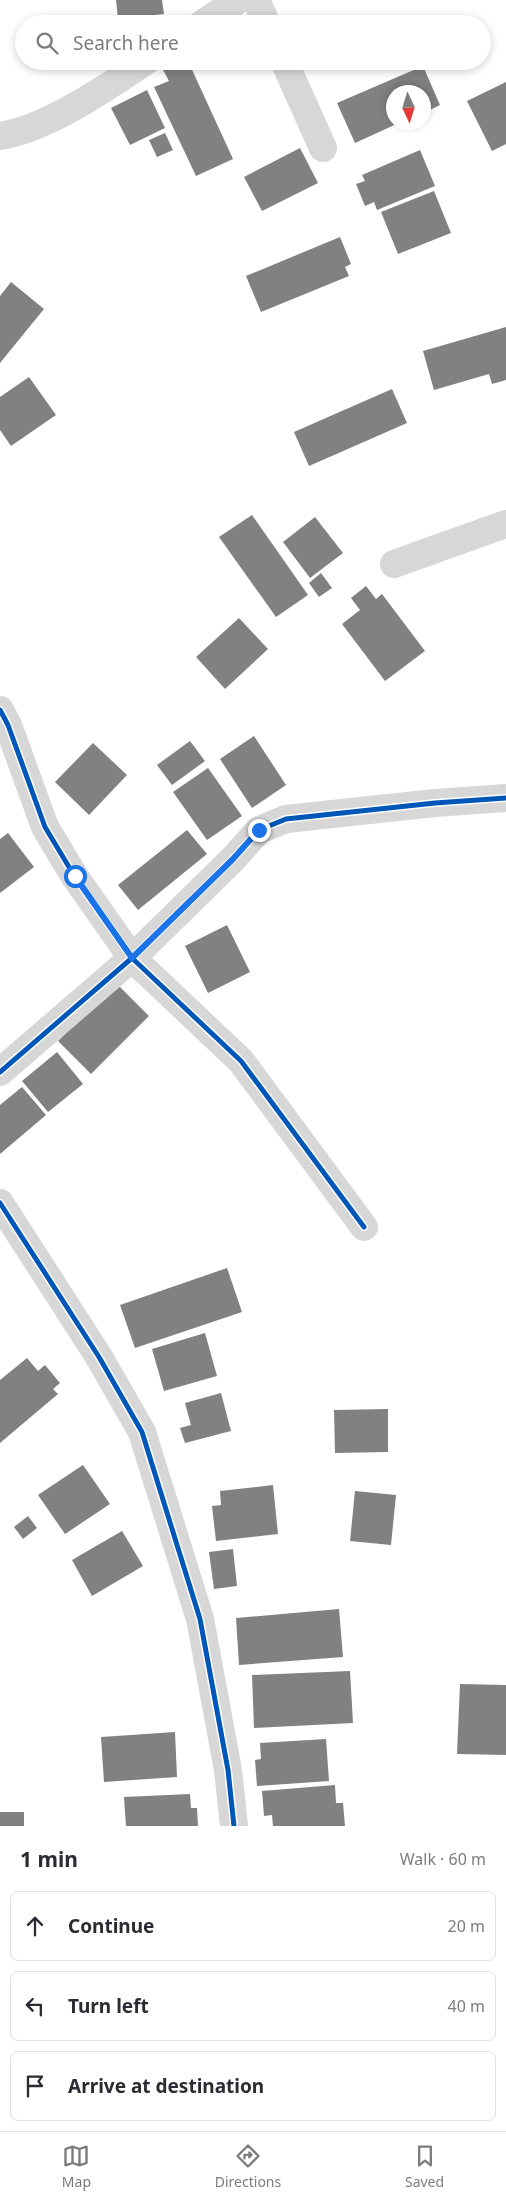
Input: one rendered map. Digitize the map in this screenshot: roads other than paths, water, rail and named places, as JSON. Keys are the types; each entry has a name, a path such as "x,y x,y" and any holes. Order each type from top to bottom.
{"street":[{"path":"216,15 238,0"},
{"path":"256,0 262,15"},
{"path":"0,136 16,134 56,115 104,89 132,70"},
{"path":"288,70 323,148"},
{"path":"394,564 506,524"},
{"path":"0,710 8,725 45,827 75,876 132,958 241,1061 364,1227"},
{"path":"0,1072 132,958 233,859 259,830 286,820 435,803 506,798"},
{"path":"0,1203 99,1357 142,1432 200,1619 228,1770 234,1826"}]}
